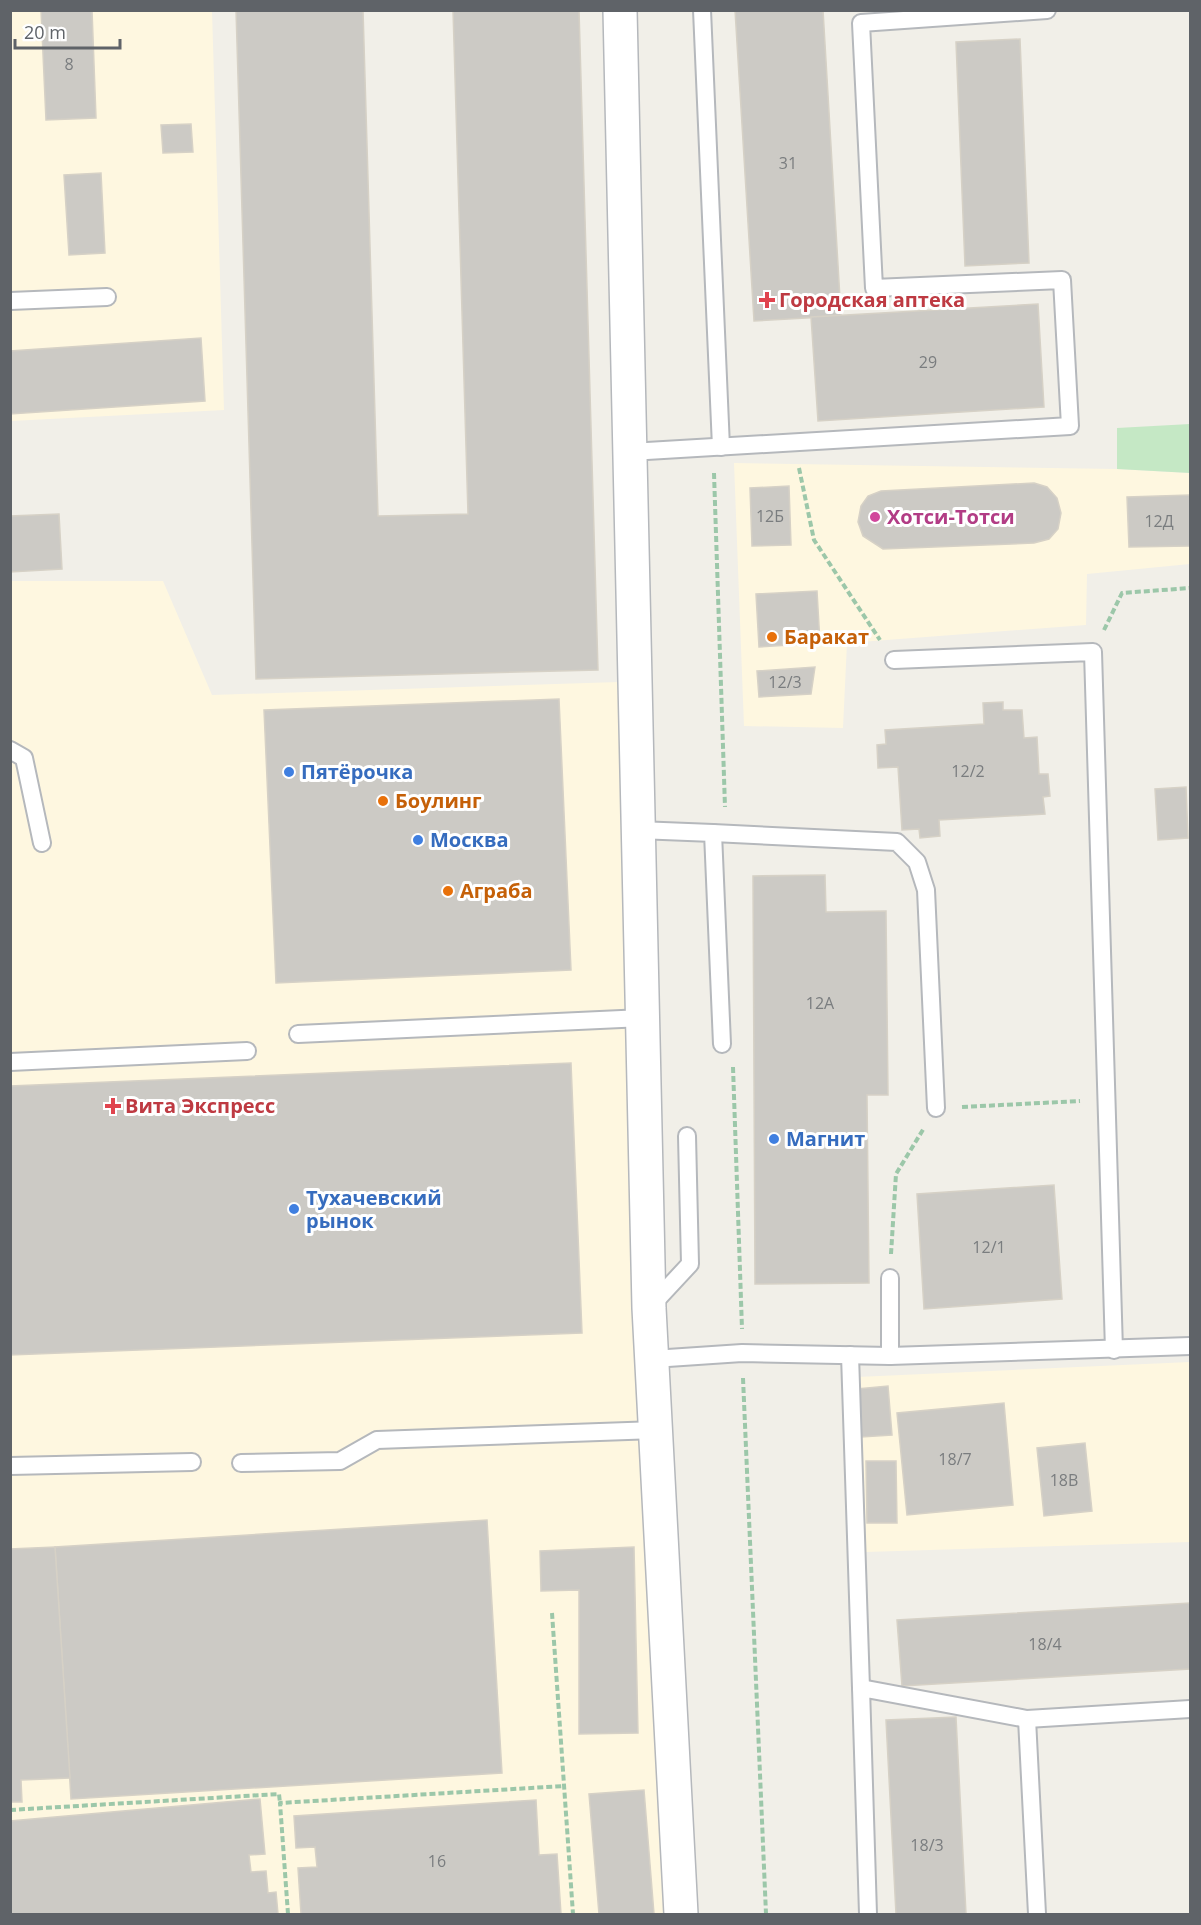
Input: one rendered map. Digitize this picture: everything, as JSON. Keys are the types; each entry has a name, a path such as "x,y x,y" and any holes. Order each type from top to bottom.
{"street":[{"path":"620,10 649,1308 681,1914"}],"lane":[{"path":"702,10 721,447"},
{"path":"630,452 1070,426 1062,280 874,288 861,23 1047,10"},
{"path":"10,301 107,297"},
{"path":"894,660 1093,652 1114,1350"},
{"path":"10,750 24,758 42,843"},
{"path":"638,830 897,842 917,862 926,891 936,1108"},
{"path":"713,833 722,1044"},
{"path":"298,1034 644,1018"},
{"path":"10,1062 247,1051"},
{"path":"649,1308 690,1264 687,1136"},
{"path":"890,1278 890,1356"},
{"path":"652,1359 742,1353 890,1356 1191,1346"},
{"path":"849,1355 868,1914"},
{"path":"241,1462 340,1461 377,1440 656,1430"},
{"path":"10,1467 192,1462"},
{"path":"861,1688 1027,1719 1191,1709"},
{"path":"1027,1719 1037,1914"}],"path":[{"path":"794,443 814,540 894,660"},
{"path":"1093,652 1122,593 1191,588"},
{"path":"890,1278 896,1174 936,1108 1107,1100"},
{"path":"552,1613 573,1914"},
{"path":"280,1803 564,1786"},
{"path":"10,1810 279,1794 288,1914"}],"shaded area":[{"path":"10,11 212,11 224,410 11,421"},
{"path":"734,463 1117,469 1190,473 1190,564 1087,574 1086,625 847,643 843,728 744,726"},
{"path":"11,581 163,581 212,695 619,682 636,1402 647,1459 672,1914 11,1914"},
{"path":"1190,1362 1190,1542 866,1552 857,1377"}],"green space":[{"path":"1190,424 1190,473 1117,469 1117,428"}],"building":[{"path":"41,10 92,10 96,118 46,120"},
{"path":"236,10 363,10 378,516 468,514 453,10 579,10 598,670 256,679"},
{"path":"735,10 823,10 841,316 754,321"},
{"path":"1020,39 1029,263 965,266 956,42"},
{"path":"191,124 193,152 163,153 161,125"},
{"path":"101,173 105,253 69,255 64,175"},
{"path":"1038,304 1044,407 818,421 811,317"},
{"path":"201,338 205,401 10,414 10,351"},
{"path":"1034,483 1047,487 1057,498 1061,513 1058,529 1049,539 1034,543 883,549 863,536 858,522 861,506 868,496 881,491"},
{"path":"789,486 791,545 752,546 750,488"},
{"path":"1190,495 1190,546 1129,547 1127,497"},
{"path":"59,514 62,569 10,572 10,516"},
{"path":"817,591 820,643 759,647 756,594"},
{"path":"815,667 811,694 759,697 757,671"},
{"name":"Москва","path":"559,699 571,970 276,983 264,710"},
{"path":"1003,702 1003,710 1022,710 1024,738 1037,737 1039,774 1048,774 1050,796 1043,797 1045,814 939,820 940,836 920,838 919,829 902,830 898,767 878,768 877,745 886,744 885,730 984,724 983,703"},
{"path":"1186,787 1188,838 1158,840 1155,789"},
{"path":"825,875 826,912 886,911 888,1095 867,1095 869,1283 755,1284 753,876"},
{"name":"Тухачевский рынок","path":"571,1063 582,1333 10,1355 10,1086"},
{"path":"1054,1185 1062,1299 924,1309 917,1194"},
{"path":"888,1386 892,1435 861,1437 857,1389"},
{"path":"1004,1403 1013,1505 907,1515 897,1413"},
{"path":"1085,1443 1092,1511 1044,1516 1037,1448"},
{"path":"866,1461 896,1461 897,1523 867,1523"},
{"path":"487,1520 502,1773 71,1799 55,1547"},
{"path":"55,1547 70,1778 21,1780 22,1802 10,1802 10,1549"},
{"path":"634,1547 638,1733 579,1734 579,1590 541,1591 540,1551"},
{"path":"1190,1603 1190,1669 902,1686 897,1620"},
{"path":"956,1717 966,1914 896,1914 886,1720"},
{"path":"644,1790 654,1914 599,1914 589,1794"},
{"path":"260,1799 265,1854 249,1855 251,1872 266,1871 268,1893 276,1892 278,1914 10,1914 10,1821"},
{"path":"536,1800 539,1855 557,1854 561,1914 301,1914 298,1868 317,1867 315,1847 296,1848 294,1816"}],"place":[{"name":"Городская аптека","path":"767,300"},
{"name":"Хотси-Тотси","path":"875,517"},
{"name":"Баракат","path":"772,637"},
{"name":"Пятёрочка","path":"289,772"},
{"name":"Боулинг","path":"383,801"},
{"name":"Москва","path":"418,840"},
{"name":"Аграба","path":"448,891"},
{"name":"Вита Экспресс","path":"113,1106"},
{"name":"Магнит","path":"774,1139"},
{"name":"Тухачевский рынок","path":"294,1209"}]}
